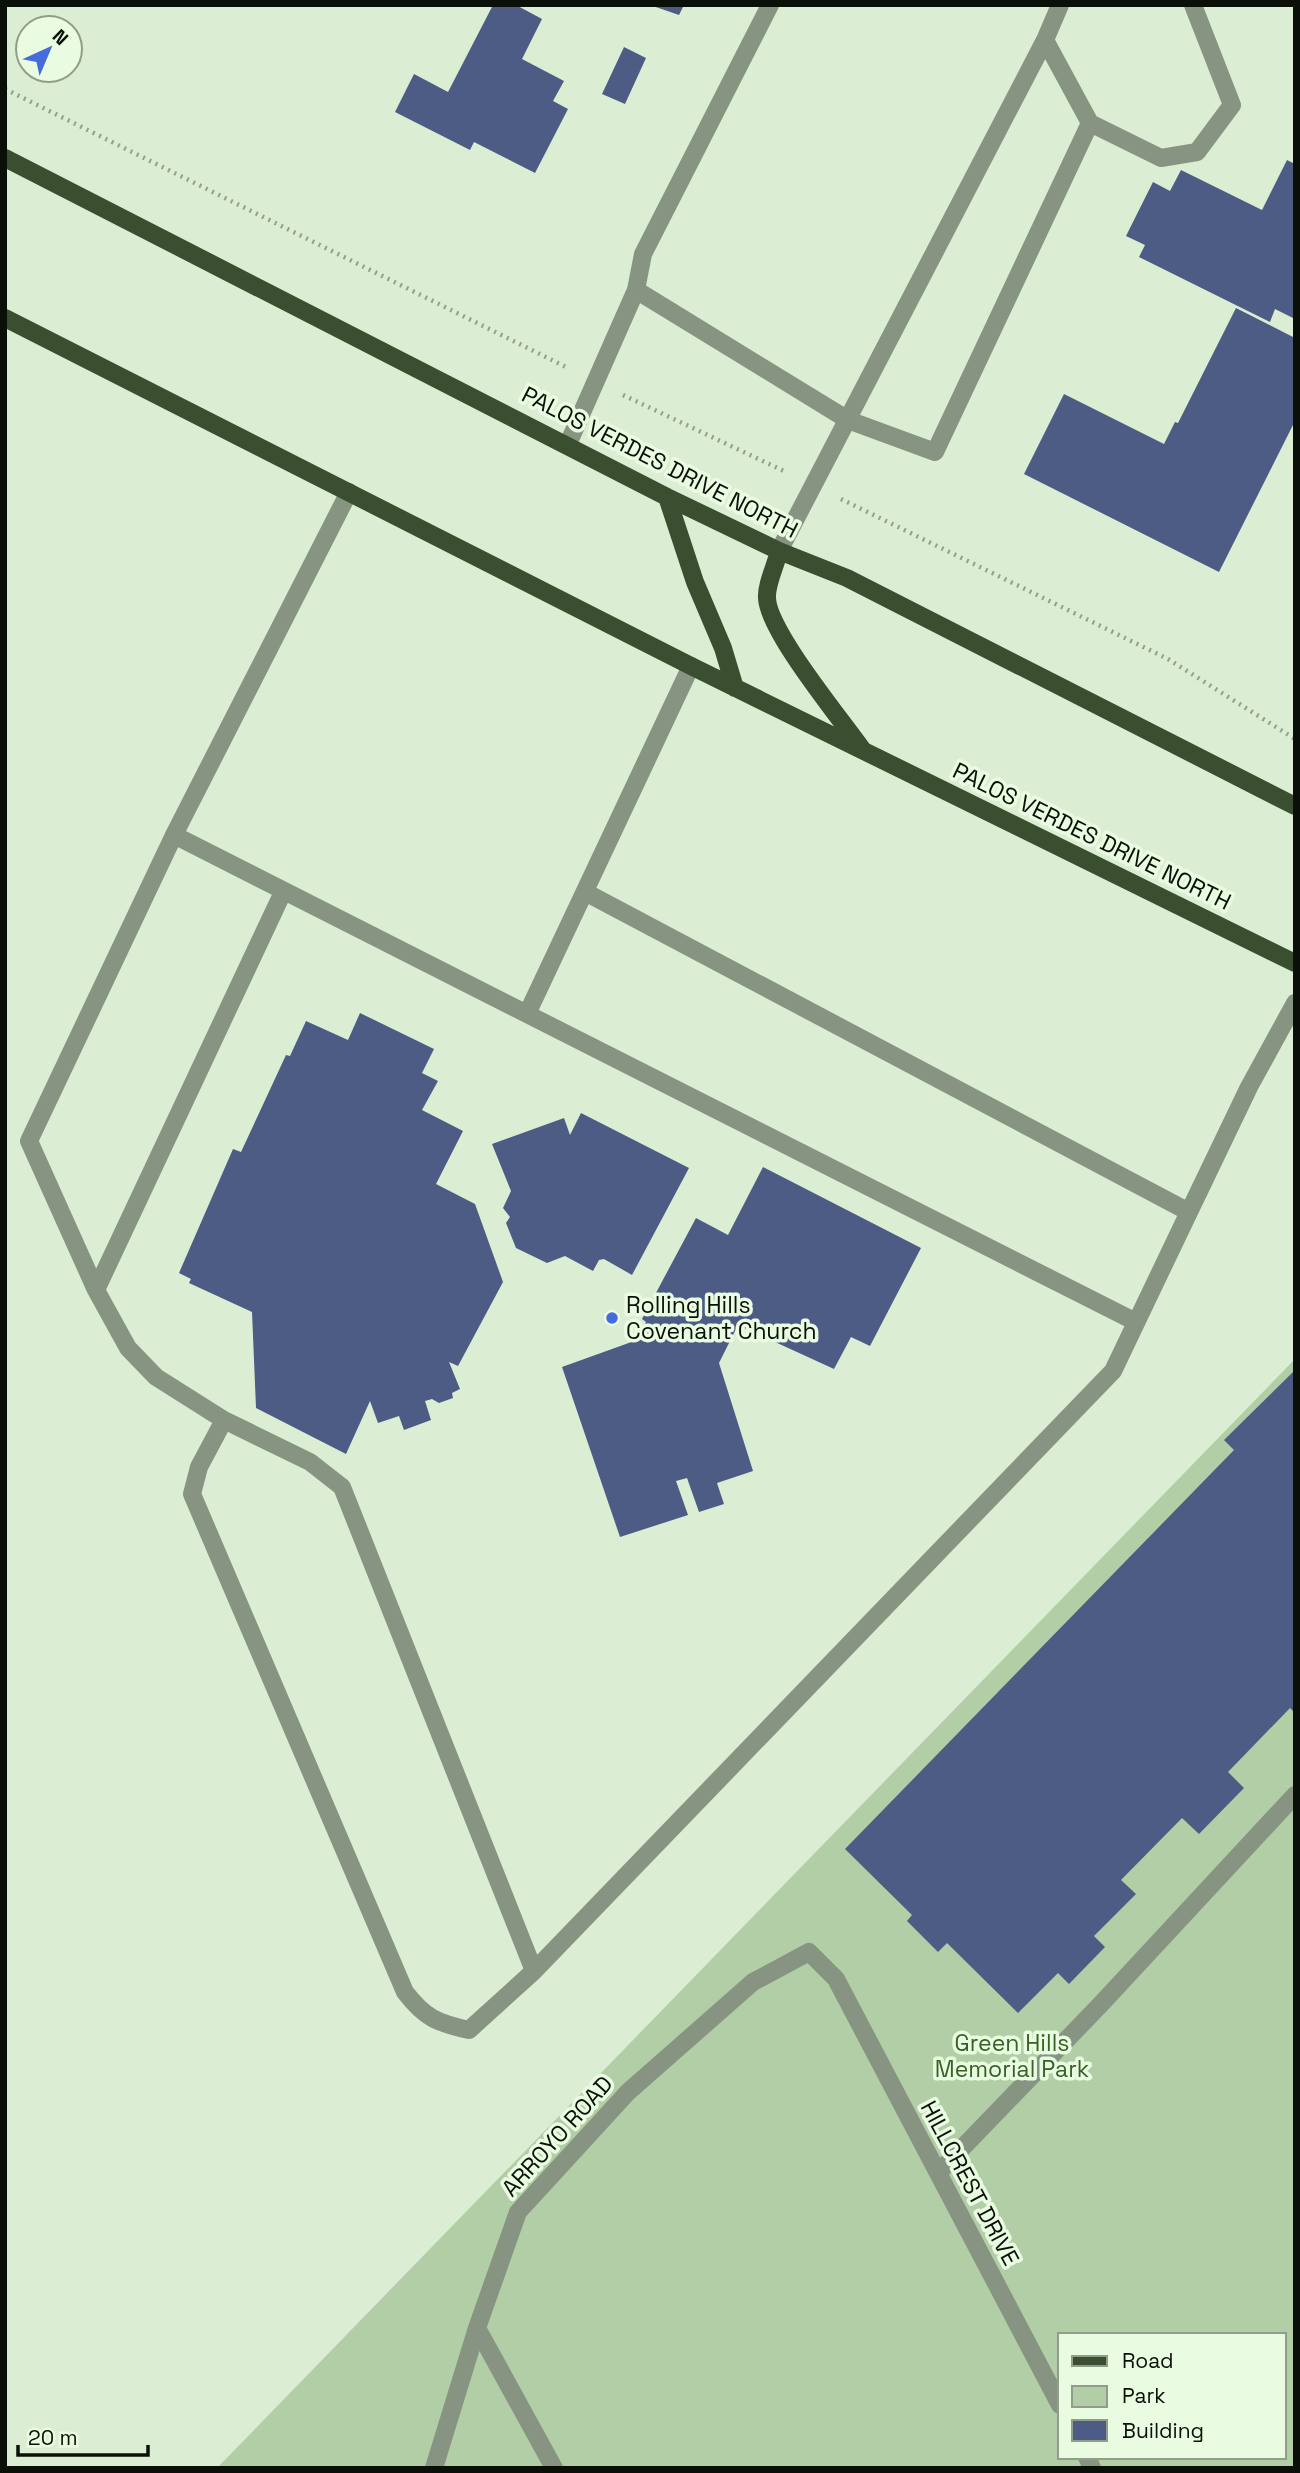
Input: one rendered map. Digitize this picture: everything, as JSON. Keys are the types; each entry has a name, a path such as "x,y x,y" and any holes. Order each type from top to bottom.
{"main road":[{"name":"PALOS VERDES DRIVE NORTH","path":"5,158 667,496 779,551 847,578 1295,806"},
{"name":"PALOS VERDES DRIVE NORTH","path":"5,318 691,666 1295,963"},
{"path":"667,496 695,582 723,648 735,688"},
{"path":"779,551 767,599 775,620 788,645 865,752"}],"lane":[{"path":"568,444 636,290 643,254 770,5"},
{"path":"779,551 1045,40 1060,5"},
{"path":"1045,40 1090,123 1161,158 1197,152 1232,105 1192,5"},
{"path":"636,290 848,420 934,452 1090,123"},
{"path":"349,492 174,835 29,1141 96,1290 128,1348 137,1358 156,1377 224,1420 310,1462 342,1487 534,1971"},
{"path":"527,1014 691,666"},
{"path":"174,835 1136,1322"},
{"path":"96,1290 283,892"},
{"path":"586,892 1189,1212"},
{"path":"224,1420 199,1467 192,1494 405,1992 419,2011 441,2024 469,2030 534,1971 1113,1371 1249,1087 1295,1003"},
{"path":"940,2171 1111,1994 1295,1795"},
{"name":"HILLCREST DRIVE","path":"809,1952 836,1979 879,2064 940,2171 954,2208 1058,2401"},
{"name":"ARROYO ROAD","path":"434,2468 477,2328 518,2212 639,2083 753,1982 809,1952"},
{"path":"477,2328 554,2468"}],"path":[{"path":"5,89 594,381 1168,659 1295,739"}],"green space":[{"name":"Green Hills Memorial Park","path":"1295,1359 1295,2468 217,2468"}],"building":[{"path":"493,5 516,5 542,19 522,59 564,81 553,101 568,109 535,173 474,142 470,150 395,112 414,74 448,92"},
{"path":"650,5 684,5 679,15"},
{"path":"624,47 646,58 625,104 602,94"},
{"path":"1287,160 1295,164 1295,319 1275,309 1270,322 1139,257 1145,245 1126,236 1153,182 1170,191 1181,170 1262,210"},
{"path":"1236,308 1295,338 1295,421 1219,572 1024,474 1064,394 1164,444 1175,422 1178,423"},
{"path":"360,1013 434,1049 422,1073 438,1081 422,1110 463,1131 436,1184 475,1204 503,1282 458,1366 449,1362 460,1389 452,1393 453,1398 439,1403 432,1399 425,1401 431,1420 404,1430 399,1416 378,1423 370,1401 346,1454 256,1408 252,1312 189,1283 191,1279 179,1273 233,1149 241,1152 286,1055 290,1056 306,1021 348,1040"},
{"path":"581,1113 689,1168 632,1275 604,1259 599,1260 593,1271 565,1256 547,1263 516,1248 506,1223 510,1217 503,1208 511,1191 492,1144 564,1118 570,1135"},
{"path":"763,1167 921,1248 870,1346 851,1337 834,1369 738,1325 719,1363 753,1471 717,1483 724,1504 699,1512 687,1478 676,1481 688,1515 620,1537 562,1367 637,1340 646,1322 642,1319 696,1218 728,1235"},
{"path":"1295,1370 1295,1713 1290,1708 1228,1772 1244,1788 1199,1834 1182,1818 1121,1880 1136,1894 1094,1936 1105,1947 1069,1984 1058,1973 1018,2013 947,1943 938,1952 907,1921 912,1915 845,1849 1234,1450 1224,1440"}],"place":[{"name":"Rolling Hills Covenant Church","path":"612,1318"}]}
